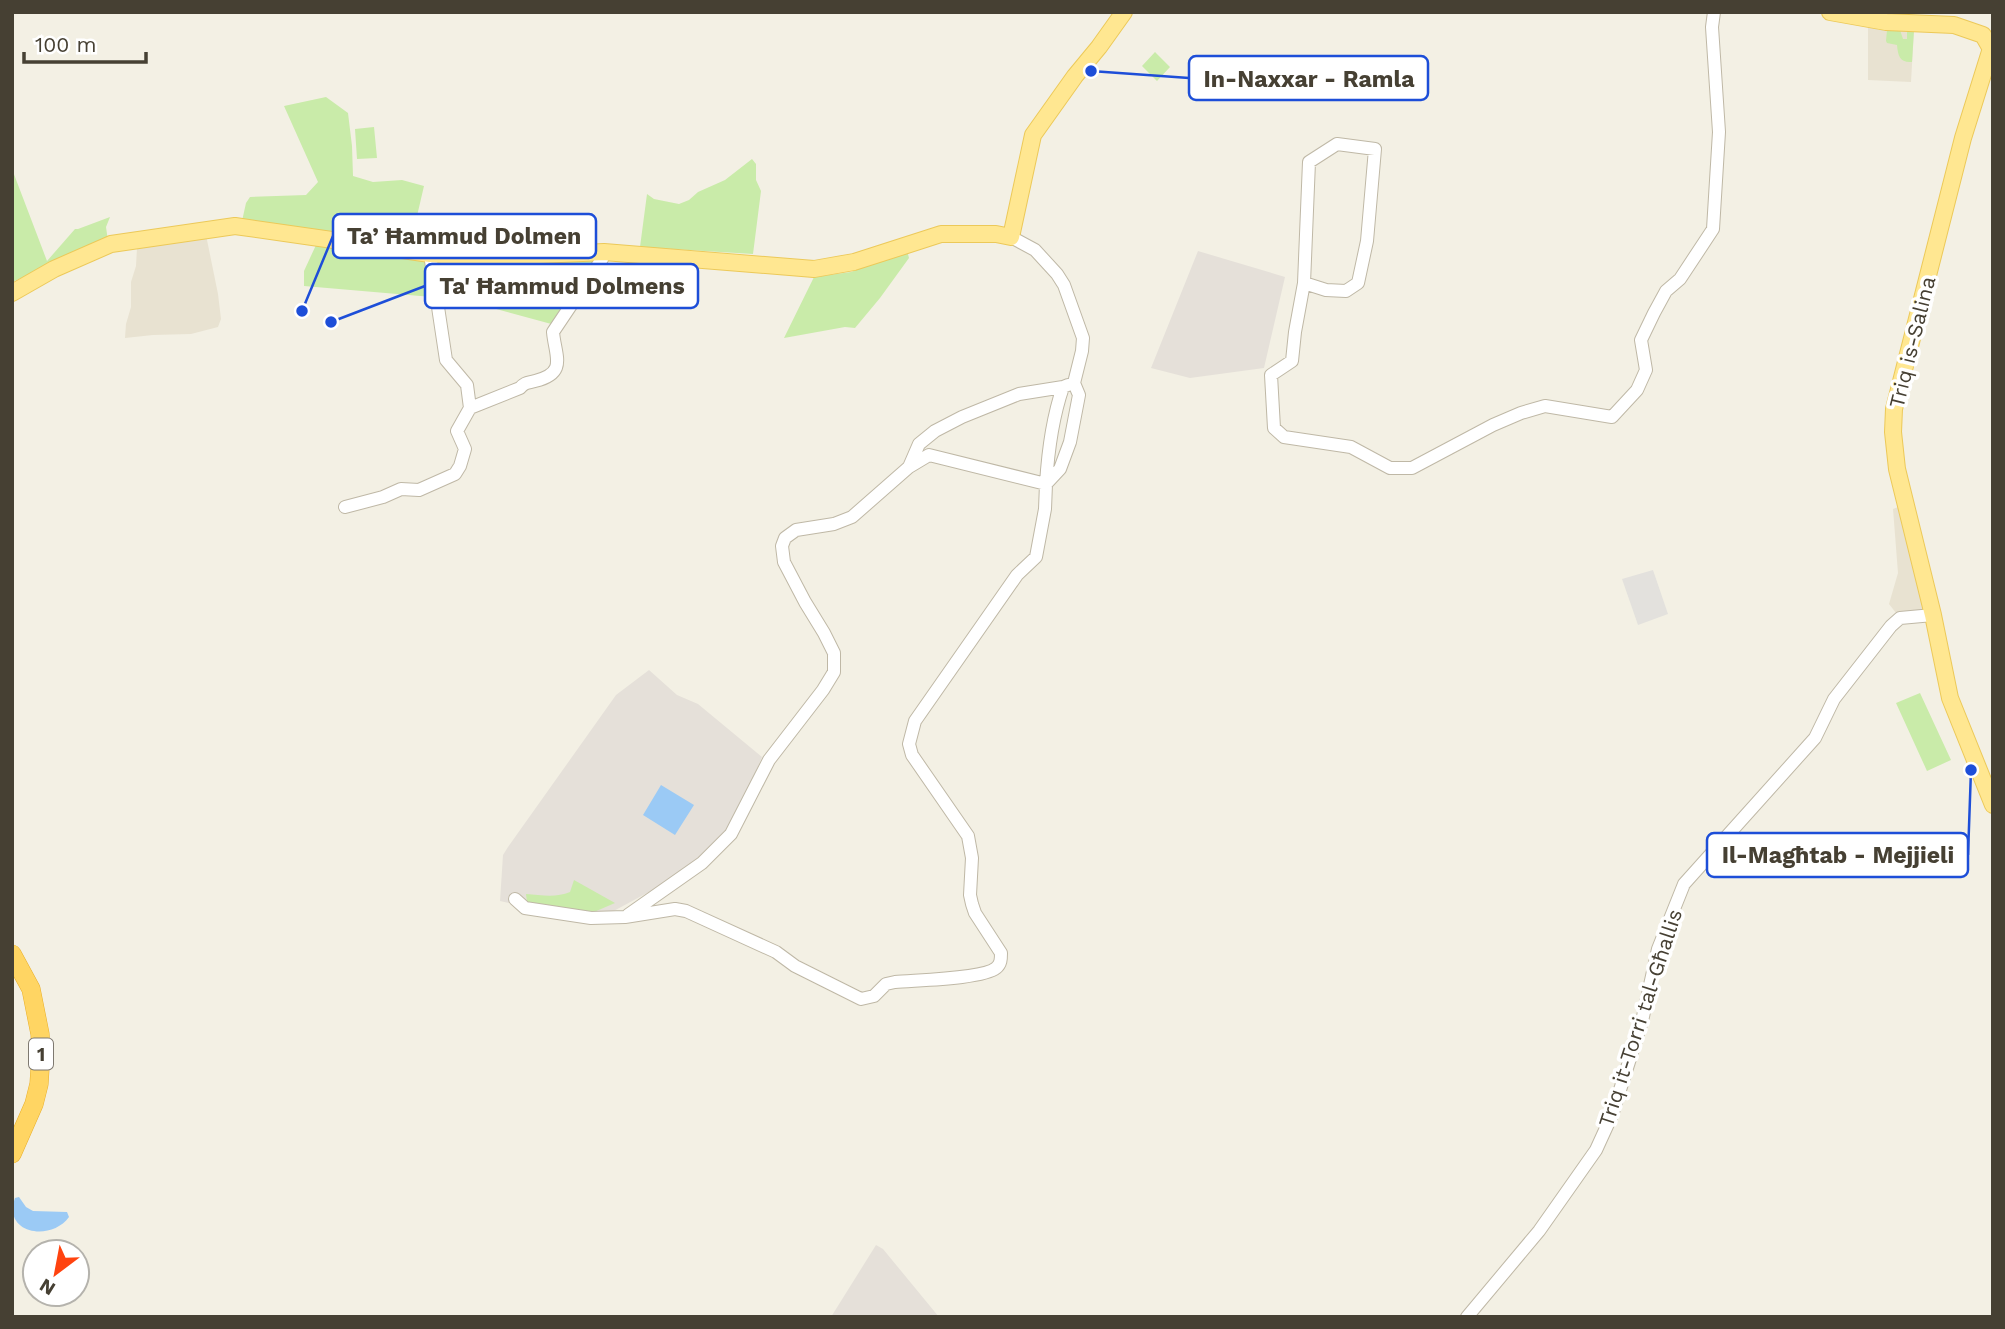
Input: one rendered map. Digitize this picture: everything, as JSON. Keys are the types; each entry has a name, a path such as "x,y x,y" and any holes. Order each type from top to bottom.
{"highway":[{"name":"1","path":"12,954 31,989 41,1053 41,1069 34,1104 12,1154"},
{"name":"1","path":"12,977 32,1028 34,1058 32,1088 12,1136"}],"main road":[{"path":"15,289 111,244 235,226 429,254 478,258 604,251 814,269 853,262 941,234 996,234 1011,237 1033,135 1074,76 1091,58 1124,12"},
{"path":"1829,12 1876,15 1885,22 1954,25 1990,39"},
{"name":"Triq is-Salina","path":"1990,39 1893,420 1897,468 1950,698 1993,804"}],"street":[{"path":"1304,283 1326,290 1346,291 1358,284 1367,242 1375,149 1337,144 1309,162 1304,283 1292,361 1271,374 1274,428 1284,437 1351,447 1390,468 1412,468 1493,425 1545,406 1612,417 1637,390 1646,370 1641,340 1666,291 1679,279 1713,229 1719,132 1712,27 1714,12"},
{"path":"515,899 525,908 591,918 625,917 675,909 686,911 776,952 794,966 861,999 874,996 886,984 970,975 998,967 1001,953 972,904 972,858 968,836 912,755 909,744 915,721 1017,575 1036,557 1045,509 1049,448 1058,401 1069,385 1082,351 1083,338 1064,285 1035,250 1011,237"},
{"path":"345,507 383,497 401,489 419,490 455,474 465,449 457,431 470,408 554,373 558,365 558,353 553,332 603,259 604,251"},
{"path":"429,254 446,360 467,385 470,408"},
{"path":"909,467 919,444 935,431 962,417 1019,394 1069,385"},
{"path":"1046,484 1060,469 1070,442 1079,395 1069,385"},
{"path":"625,917 702,863 731,834 769,760 834,672 834,653 784,562 782,546 785,538 796,530 834,524 852,517 909,467 929,455 1046,484"},
{"name":"Triq it-Torri tal-Għallis","path":"1467,1317 1539,1231 1596,1150 1612,1115 1642,1021 1658,949 1684,884 1815,738 1834,699 1891,626 1900,618 1933,615"}],"shaded area":[{"path":"1868,25 1879,30 1914,30 1911,82 1868,80"},
{"path":"206,235 218,294 221,319 218,327 191,334 125,338 137,248"},
{"path":"1198,251 1285,277 1264,368 1190,378 1151,368"},
{"path":"1901,506 1933,615 1900,618 1889,604 1898,573 1893,509"},
{"path":"1653,570 1668,614 1638,625 1622,579"},
{"path":"649,670 677,695 698,704 762,757 733,827 718,844 671,880 610,913 588,915 500,901 503,855 508,847 616,695"},
{"path":"876,1245 883,1249 939,1317 831,1317"}],"green space":[{"path":"1887,30 1900,30 1903,39 1907,39 1907,30 1914,30 1912,62 1900,58 1897,45 1887,43"},
{"path":"1155,52 1170,67 1157,81 1142,66"},
{"path":"326,97 348,113 353,176 373,182 402,180 424,186 410,246 242,221 250,197 306,195 318,182 284,106"},
{"path":"374,127 377,158 357,159 355,129"},
{"path":"752,159 756,164 756,180 761,191 753,254 640,247 647,194 654,199 679,204 725,180"},
{"path":"12,169 47,261 75,229 110,217 106,227 108,241 12,282"},
{"path":"316,245 427,261 432,297 304,286 304,271"},
{"path":"907,250 909,258 855,328 845,327 784,338 814,277 851,272"},
{"path":"601,259 555,325 437,293 435,262 487,266"},
{"path":"1920,693 1951,760 1927,771 1896,703"},
{"path":"574,880 615,903 594,912 527,902 526,894 554,896 570,892"}],"water":[{"path":"661,785 694,805 675,835 643,815"},
{"path":"19,1197 26,1207 33,1211 67,1212 69,1217 51,1230 30,1230 15,1220 15,1198"}],"place":[{"name":"In-Naxxar - Ramla","path":"1091,71"},
{"name":"Ta’ Ħammud Dolmen","path":"302,311"},
{"name":"Ta' Ħammud Dolmens","path":"331,322"},
{"name":"Il-Magħtab - Mejjieli","path":"1971,770"}]}
